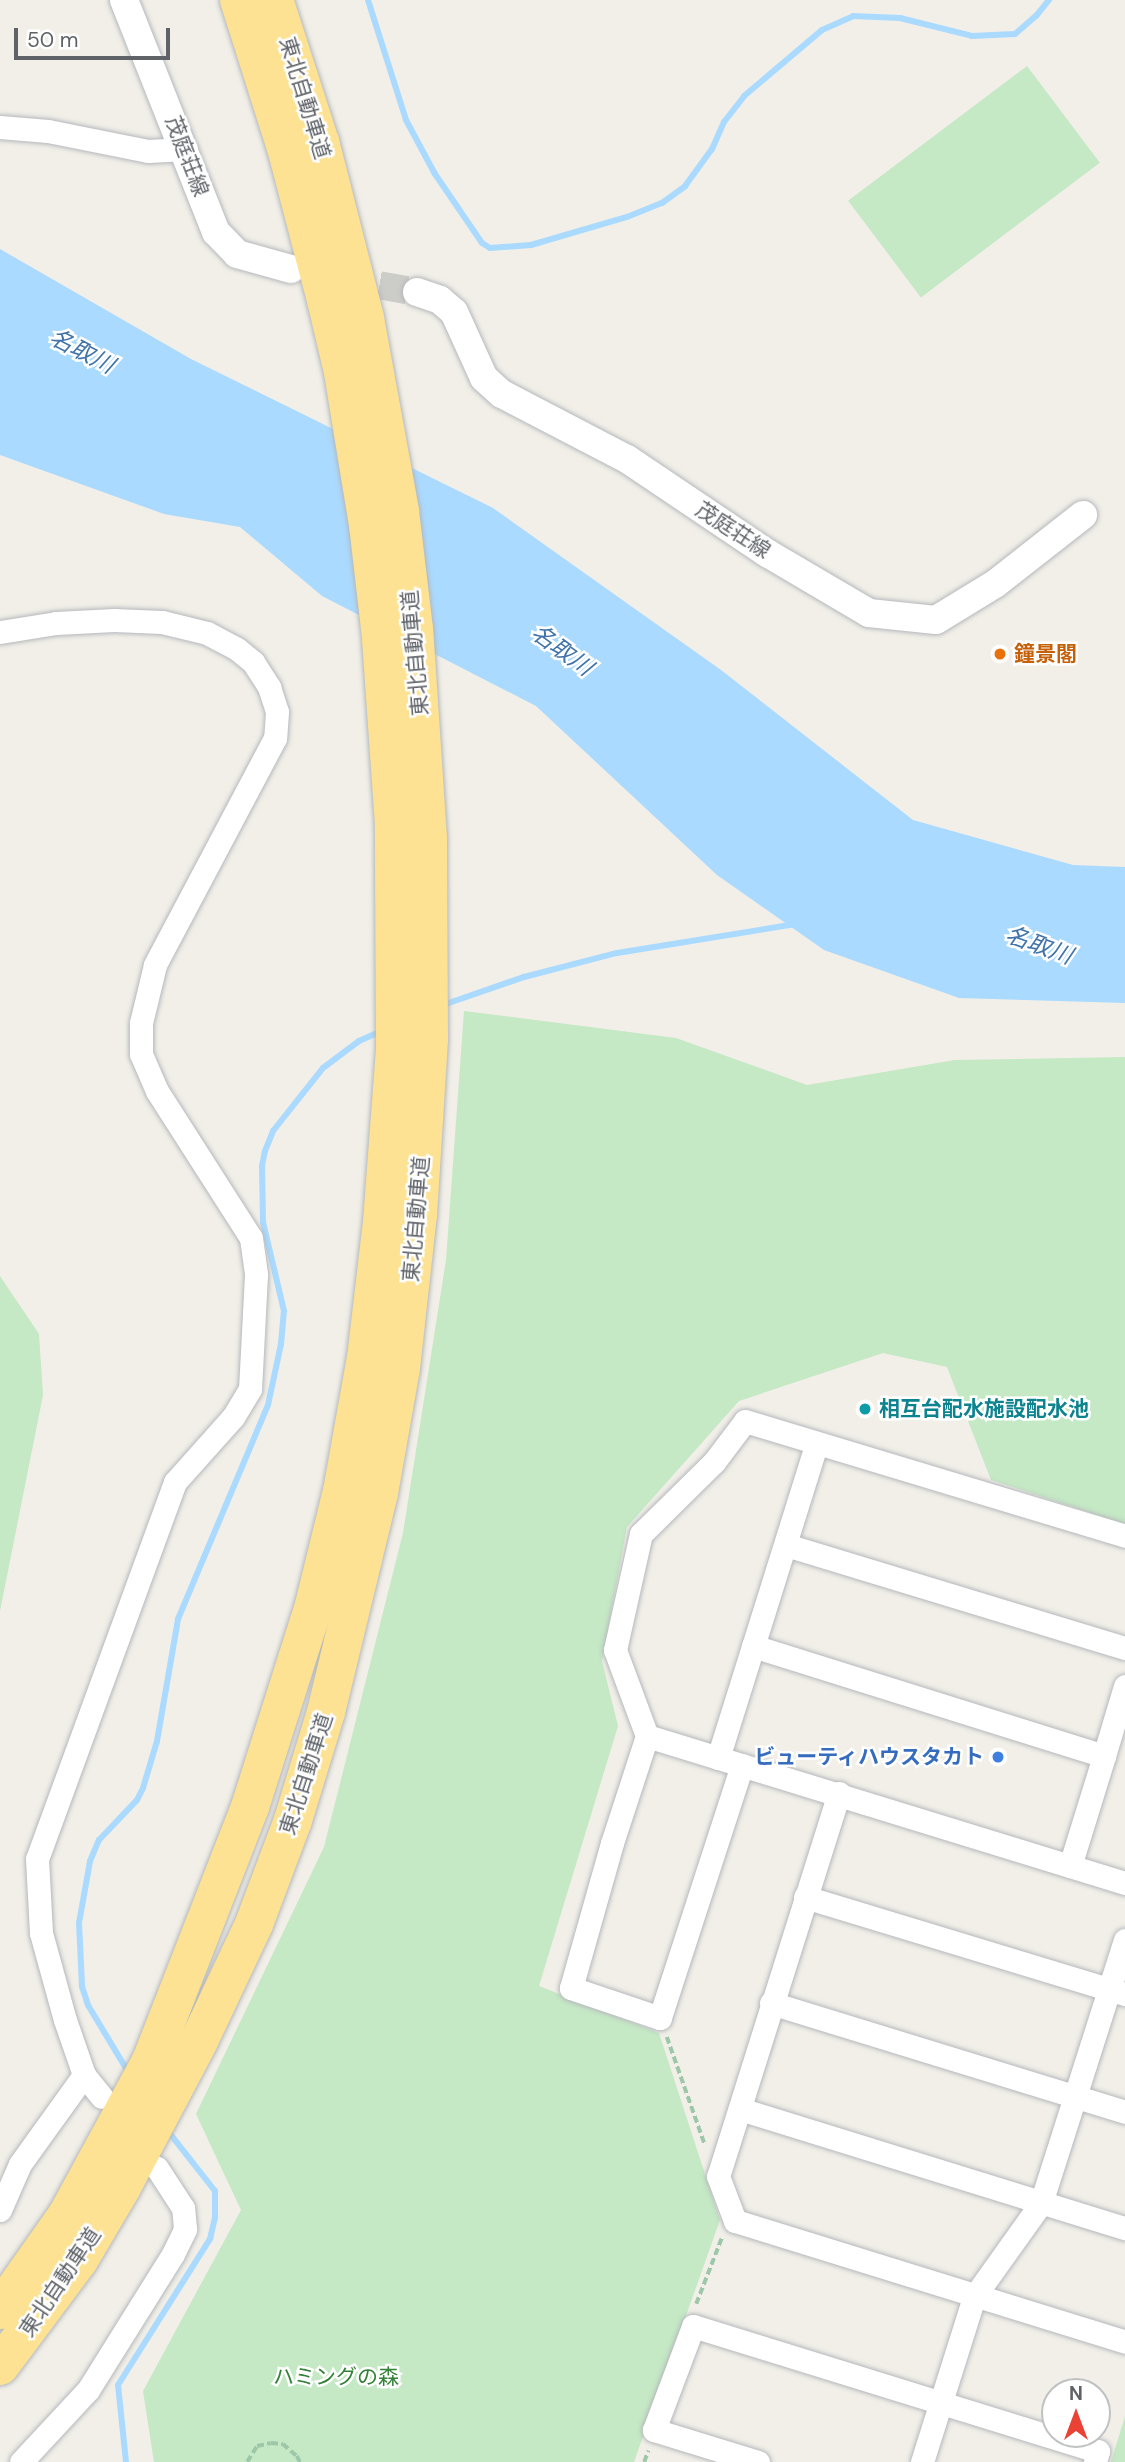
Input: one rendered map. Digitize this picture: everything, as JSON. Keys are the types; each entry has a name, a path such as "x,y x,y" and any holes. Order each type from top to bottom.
{"highway":[{"path":"211,0 248,79 326,300"},
{"name":"東北自動車道","path":"0,2310 133,2128 171,2094 254,1924 293,1820 326,1712 352,1611 379,1493 401,1368 418,1215 412,1043 390,754 368,525 342,372 326,300 286,148 239,0"},
{"name":"東北自動車道","path":"0,2366 79,2260 133,2128 151,2061 250,1807 314,1605 342,1491 366,1358 381,1236 412,1043 428,838 424,743 401,511 385,391 320,142 274,0"},
{"path":"296,0 357,238 385,391"}],"street":[{"name":"茂庭荘線","path":"124,0 186,149 216,232 225,244 254,260 290,269"},
{"path":"0,127 48,131 148,151 186,149"},
{"name":"茂庭荘線","path":"417,292 440,300 454,312 484,378 502,394 627,459 768,553 869,613 936,620 995,584 1083,515"},
{"path":"0,632 56,623 114,620 162,622 207,633 237,649 253,662 269,687 277,712 275,738 155,965 141,1023 141,1054 157,1091 251,1238 256,1275 250,1389 233,1417 175,1482 37,1859 41,1933 65,2020 84,2075 133,2128 183,2208 185,2229 173,2254 88,2390 22,2462"},
{"path":"741,1765 660,2018 571,1988 612,1843 647,1736 615,1650 641,1534 714,1462 745,1421 1125,1536"},
{"path":"718,1758 817,1443"},
{"path":"786,1545 1125,1648"},
{"path":"753,1646 1104,1756"},
{"path":"1070,1866 1125,1686"},
{"path":"647,1736 1125,1883"},
{"path":"839,1793 718,2176 735,2221 1125,2342"},
{"path":"805,1897 1117,1992"},
{"path":"922,2462 974,2297 1041,2203 1117,1992 1125,1940"},
{"path":"771,2003 1125,2112"},
{"path":"0,2210 20,2164 84,2075"},
{"path":"740,2109 1125,2228"},
{"path":"758,2462 654,2430 693,2326 1098,2451 1095,2462"}],"path":[{"path":"660,2018 718,2176"},
{"path":"693,2326 691,2316 724,2231 735,2221"},
{"path":"247,2462 257,2446 271,2443 283,2444 300,2462"}],"green space":[{"path":"1027,66 1100,163 921,297 848,201"},
{"name":"ハミングの森","path":"464,1011 676,1038 807,1085 955,1060 1125,1057 1125,1524 991,1480 947,1367 883,1353 739,1401 627,1527 602,1661 618,1726 539,1986 659,2033 720,2220 634,2462 154,2462 143,2391 241,2210 196,2114 324,1847 403,1533 446,1260"},
{"path":"0,1276 39,1334 43,1395 0,1611"},
{"path":"1125,2416 1125,2462 1111,2462"}],"water":[{"name":"名取川","path":"0,249 191,359 493,508 721,670 913,820 1073,865 1125,867 1125,1003 959,998 824,950 717,875 536,706 322,596 240,527 164,514 0,455"}],"waterway":[{"path":"368,0 406,120 435,174 482,243 490,248 531,245 627,217 662,203 685,186 712,149 724,122 744,96 822,30 853,16 900,18 972,36 1015,34 1036,16 1049,0"},
{"path":"443,1005 524,977 617,953 796,924"},
{"path":"130,2075 88,2005 82,1986 79,1923 90,1861 99,1840 137,1800 143,1788 157,1741 178,1619 268,1405 281,1344 284,1311 263,1222 262,1166 265,1151 273,1131 323,1068 359,1041 381,1031"},
{"path":"126,2462 118,2385 210,2239 215,2218 215,2191 167,2130"}],"tunnel":[{"path":"338,278 417,292"}],"place":[{"name":"鐘景閣","path":"1000,654"},
{"name":"相互台配水施設配水池","path":"865,1409"},
{"name":"ビューティハウスタカト","path":"998,1757"}]}
